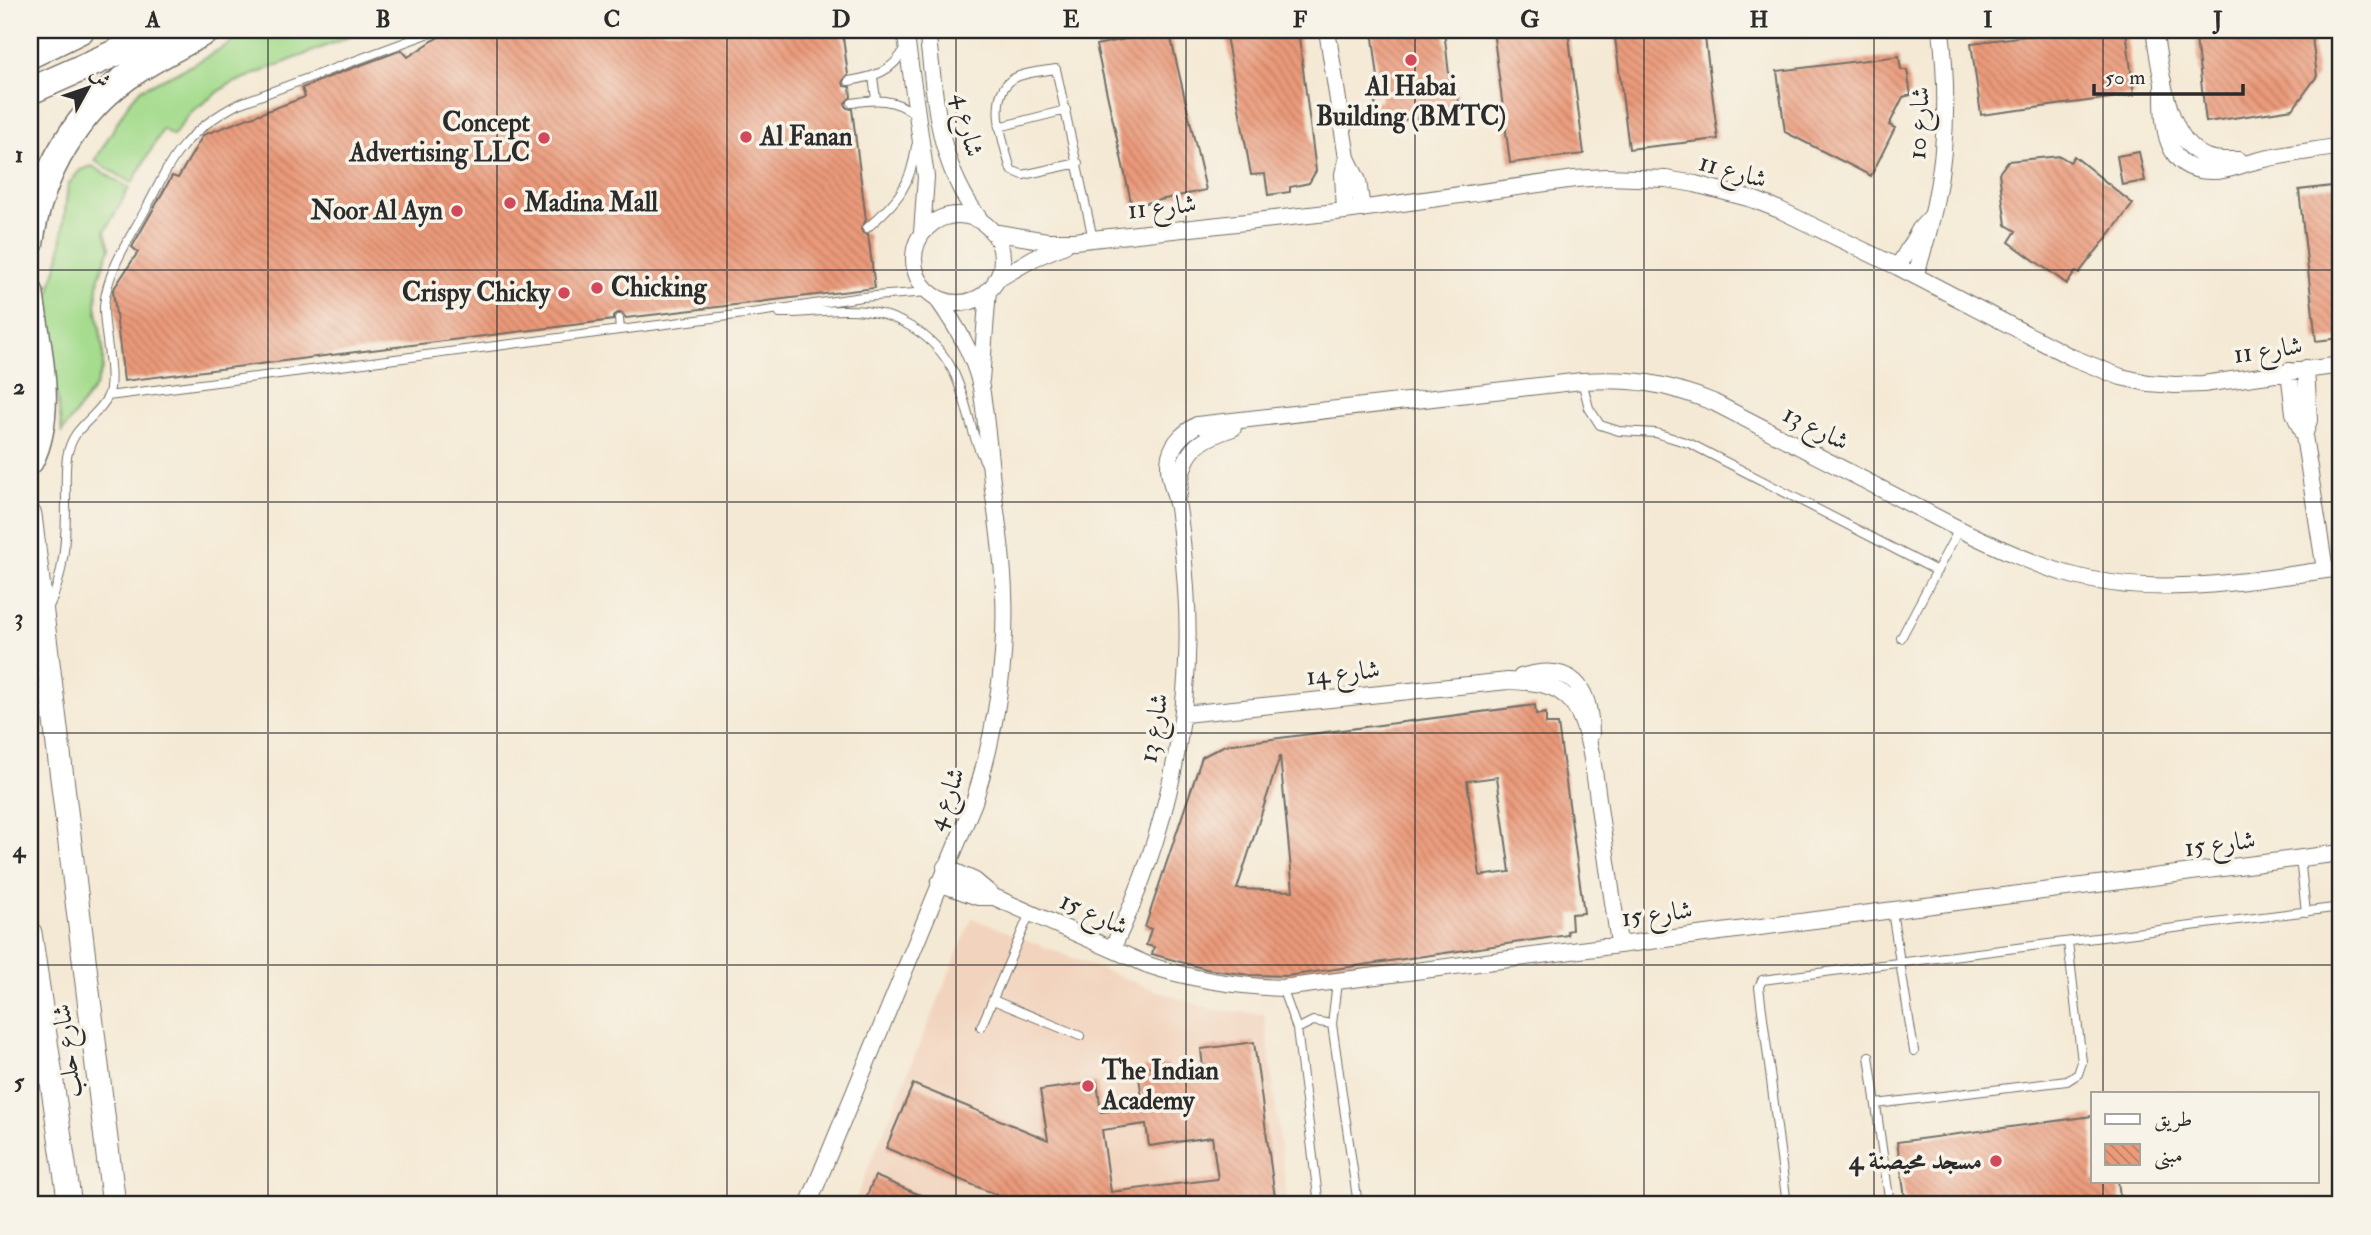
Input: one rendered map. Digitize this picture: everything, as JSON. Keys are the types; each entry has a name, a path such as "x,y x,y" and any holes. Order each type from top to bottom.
{"main road":[{"path":"30,55 81,30"},
{"path":"30,91 167,30"},
{"path":"30,244 45,184 59,153 80,122 115,86 208,30"},
{"path":"30,292 43,398 39,437 30,461"}],"street":[{"name":"شارع 4","path":"927,30 943,146 958,187 988,227"},
{"path":"1327,30 1347,158 1357,181 1362,209"},
{"name":"شارع 10","path":"1915,276 1930,233 1944,154 1947,90 1941,30"},
{"path":"2154,30 2163,81 2164,132 2176,155 2198,169 2211,172 2255,161 2341,146"},
{"name":"شارع 4","path":"906,38 926,177 922,233"},
{"path":"1345,211 1343,174 1347,158"},
{"name":"شارع 11","path":"988,227 1047,241 1074,242 1362,209 1575,179 1666,179 1724,190 1780,210 1898,267 2071,357 2121,377 2175,385 2203,384 2341,365"},
{"path":"944,216 971,217 988,227 999,243 1001,256 1001,268 992,285 969,301 947,302 932,295 918,279 914,263 915,247 922,233 931,223 944,216"},
{"name":"شارع 10","path":"1898,267 1920,229 1931,217"},
{"name":"شارع 11","path":"992,285 1034,258 1074,242"},
{"name":"شارع 4","path":"980,386 992,285"},
{"name":"شارع 4","path":"808,1205 974,802 992,735 1003,666 1004,594 980,386 967,348 932,295"},
{"path":"2304,436 2309,420 2306,369"},
{"path":"2289,371 2294,413 2304,436 2333,569"},
{"name":"شارع 13","path":"1112,949 1130,911 1147,864 1173,769 1184,714 1188,669 1188,619 1177,506 1181,471 1190,452 1214,433 1255,421 1583,381 1616,379 1649,382 1682,390 1713,402 1998,548 2064,573 2134,586 2205,586 2333,569"},
{"name":"شارع حلب","path":"30,515 114,1205"},
{"name":"شارع 14","path":"1184,714 1508,681 1549,671 1562,674 1573,680 1582,690 1591,714 1592,758 1619,943"},
{"name":"شارع 15","path":"946,867 975,881 994,897 1148,965 1199,980 1282,988 2341,853"},
{"name":"شارع 15","path":"939,883 978,897 994,897"},
{"name":"شارع حلب","path":"30,933 70,1205"}],"lane":[{"path":"43,621 55,595 62,568 66,540 67,455 80,428 108,396 109,370 104,318 111,276 168,167 198,130 238,104 438,30"},
{"path":"849,81 873,77 889,68 906,38"},
{"path":"1078,163 1023,175 1010,170 999,127 998,104 1004,88 1016,76 1056,69 1078,163 1094,240"},
{"path":"873,77 876,99"},
{"path":"852,103 876,99 902,105 917,120 913,168 907,184 889,209 867,228"},
{"path":"999,127 1066,110"},
{"path":"108,396 759,313 862,297 932,295"},
{"path":"759,313 860,310 886,315 910,326 937,348 954,372 976,442 991,473"},
{"path":"619,319 620,331"},
{"path":"1583,381 1588,408 1600,425 1619,431 1656,433 1691,444 1937,571"},
{"path":"1901,638 1959,529"},
{"path":"2300,858 2306,912"},
{"path":"1787,1205 1759,987 1762,980 2341,907"},
{"path":"1892,911 1914,1051"},
{"path":"981,1027 1030,913"},
{"path":"1876,1104 2067,1081 2078,1074 2081,1068 2068,942"},
{"path":"1337,982 1332,1024 1358,1205"},
{"path":"1282,988 1297,1029 1319,1205"},
{"path":"993,1000 1080,1036"},
{"path":"1297,1029 1313,1021 1332,1024"},
{"path":"1870,1056 1889,1205"}],"shaded area":[{"name":"The Indian Academy","path":"972,918 1154,990 1215,1010 1264,1014 1288,1205 853,1205"}],"green space":[{"path":"263,30 366,30 228,85 191,112 173,136 163,129 132,183 95,161 128,104 141,89 236,40"},
{"path":"92,166 129,188 105,231 110,248 99,277 96,305 103,347 103,367 95,387 62,432 47,324 47,301 60,254 68,185 80,170"}],"building":[{"name":"Madina Mall","path":"455,30 842,30 848,75 843,81 844,86 850,87 851,97 845,103 847,108 852,109 866,220 861,229 868,234 875,288 626,318 622,313 618,313 613,316 613,320 124,381 113,290 138,252 132,247 172,176 178,178 203,135 305,97 302,88 334,75 402,50 408,57 443,34"},
{"path":"1169,30 1206,190 1132,206 1096,45"},
{"path":"1225,30 1298,30 1316,171 1309,183 1290,187 1290,192 1268,195 1265,174 1251,175"},
{"name":"Al Habai Building (BMTC)","path":"1372,30 1444,30 1451,92 1457,91 1459,105 1454,114 1385,122 1384,116 1377,116 1375,102 1381,101"},
{"path":"1493,30 1568,30 1584,154 1510,163"},
{"path":"1614,30 1704,30 1718,139 1629,149"},
{"path":"2073,30 2126,30 2134,95 1981,115 1971,43"},
{"path":"2195,30 2311,30 2317,76 2293,109 2206,122"},
{"path":"1899,56 1901,70 1907,70 1911,95 1903,97 1889,125 1895,128 1871,176 1785,132 1777,71"},
{"path":"2139,152 2145,181 2122,185 2117,156"},
{"path":"2060,156 2070,162 2074,156 2133,204 2079,273 2076,271 2067,284 2009,242 2016,231 2006,225 1999,173 2008,161"},
{"path":"2341,185 2341,338 2316,341 2299,190"},
{"path":"1535,705 1536,715 1546,713 1546,724 1558,724 1584,913 1571,914 1572,930 1567,931 1568,935 1287,976 1249,975 1206,969 1152,954 1154,947 1146,945 1151,929 1145,927 1202,757 1225,745","holes":["1280,756 1293,891 1237,889","1497,777 1510,872 1480,876 1467,781"]},
{"path":"1254,1042 1276,1205 1020,1205 886,1148 913,1084 1048,1140 1040,1090 1097,1082 1101,1112 1143,1106 1139,1077 1145,1076 1144,1067 1168,1064 1169,1073 1203,1068 1201,1049","holes":["1146,1124 1149,1146 1212,1137 1218,1179 1111,1192 1102,1130"]},
{"name":"مسجد محيصنة 4","path":"2091,1116 2091,1182 2118,1182 2121,1205 1906,1205 1897,1142"},
{"path":"875,1176 944,1205 863,1205"}],"place":[{"name":"Al Habai Building (BMTC)","path":"1411,60"},
{"name":"Al Fanan","path":"746,137"},
{"name":"Concept Advertising LLC","path":"544,138"},
{"name":"Madina Mall","path":"510,203"},
{"name":"Noor Al Ayn","path":"457,211"},
{"name":"Chicking","path":"597,288"},
{"name":"Crispy Chicky","path":"564,293"},
{"name":"The Indian Academy","path":"1088,1086"},
{"name":"مسجد محيصنة 4","path":"1996,1161"}]}
